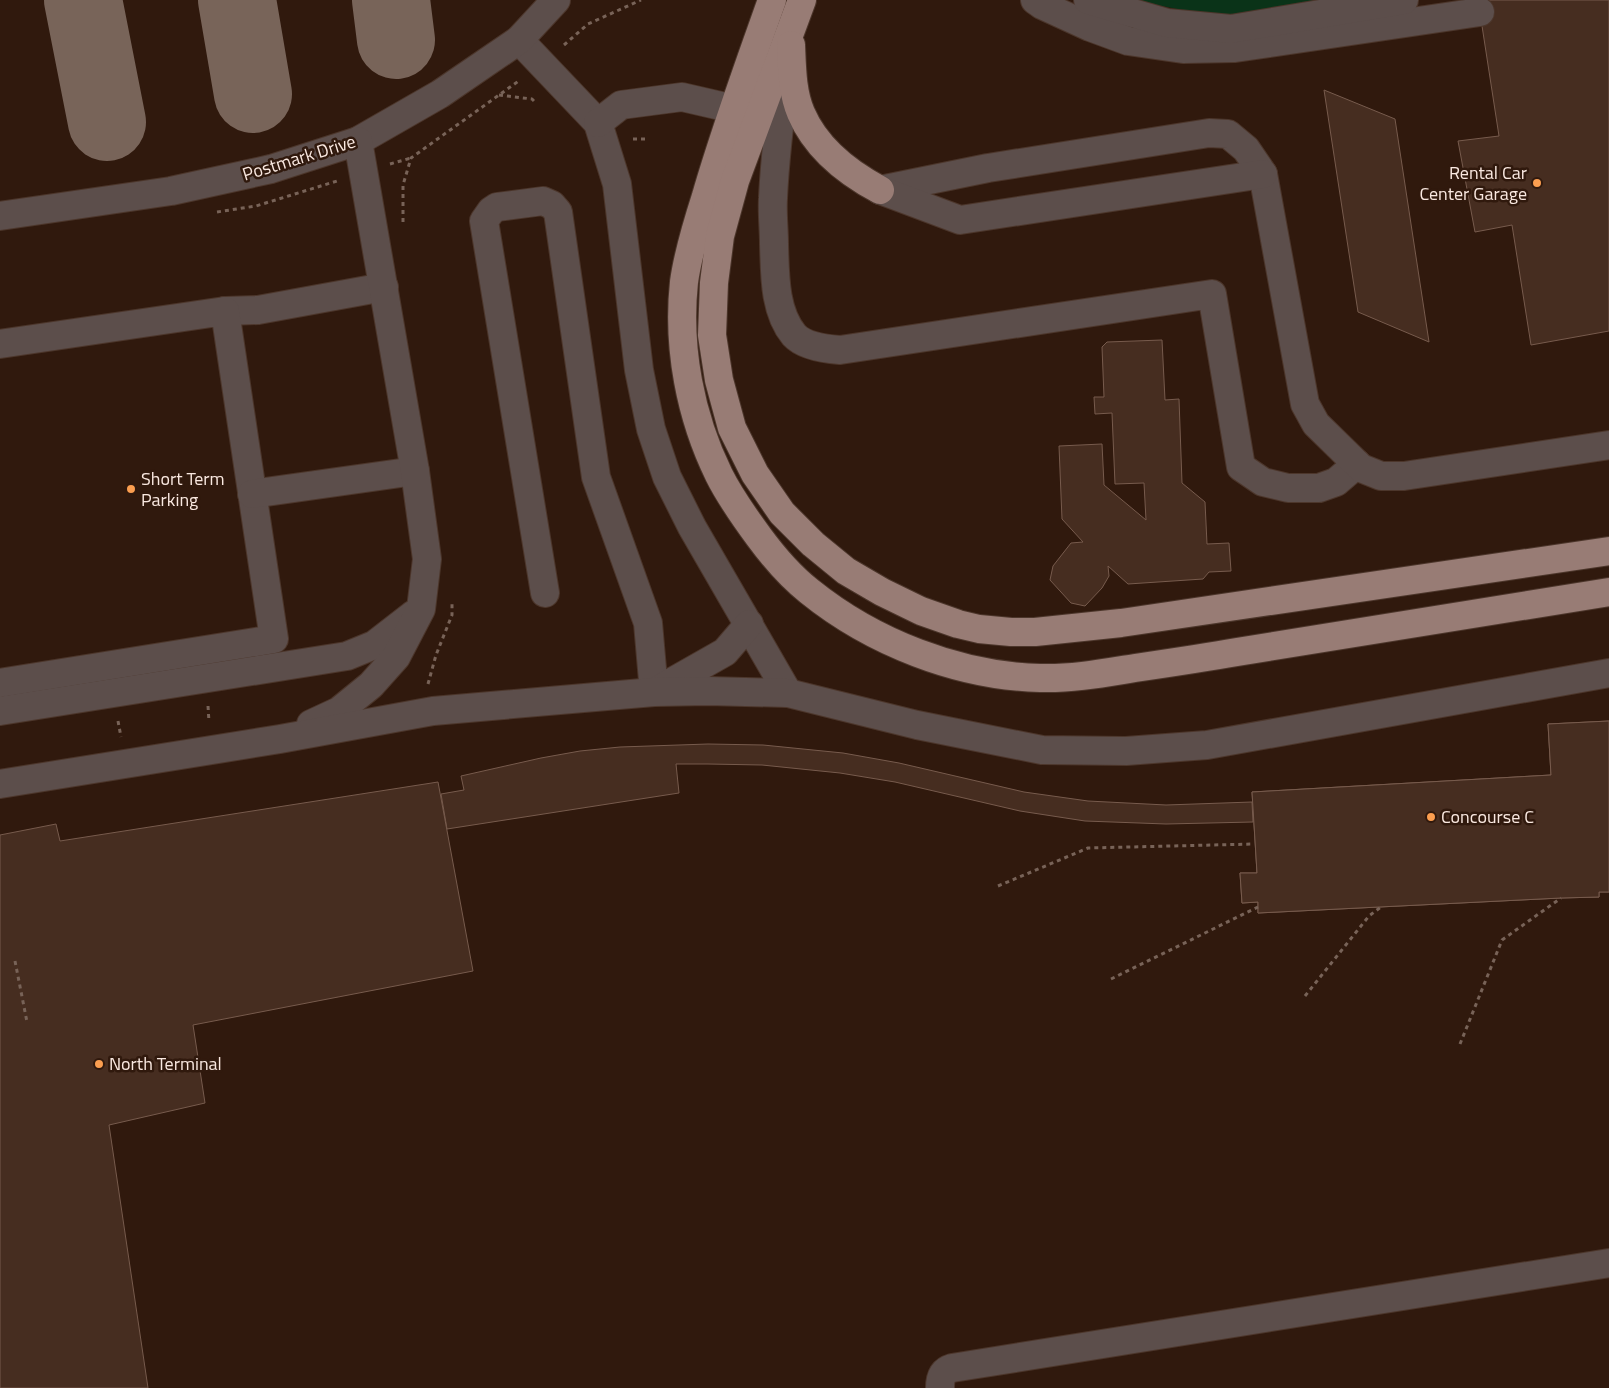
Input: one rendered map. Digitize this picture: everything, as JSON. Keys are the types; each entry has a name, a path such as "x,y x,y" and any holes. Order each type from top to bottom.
{"main road":[{"path":"772,0 713,170 694,234 684,281 682,336 689,388 701,433 720,478 744,517 772,554 806,589 845,618 885,640 926,656 971,668 1023,676 1057,677 1122,670 1609,592"},
{"path":"802,0 735,181 720,236 714,283 712,335 719,380 732,428 755,474 782,513 813,544 846,571 913,608 958,624 979,629 1035,632 1121,623 1609,551"},
{"path":"790,33 793,81 801,113 811,131 830,156 852,173 880,190"}],"street":[{"name":"Postmark Drive","path":"0,216 171,191 271,169 358,142 440,94 518,40 556,0"},
{"path":"1035,0 1090,27 1128,41 1183,49 1235,48 1480,12"},
{"path":"1088,0 1167,23 1231,30 1404,0"},
{"path":"790,33 777,142 773,200 774,268 778,300 784,320 796,336 818,348 840,350 1212,294 1241,467 1263,482 1288,488 1319,488 1336,482 1357,464"},
{"path":"518,40 598,123 617,184 639,370 651,429 667,477 692,527 788,693"},
{"path":"598,123 621,105 682,97 734,109"},
{"path":"880,190 988,168 1209,133 1228,134 1246,149 1264,174 1305,404 1316,424 1361,468 1381,476 1404,476 1609,445"},
{"path":"280,739 339,711 371,685 396,657 421,609 426,559 415,470 358,142"},
{"path":"880,190 960,220 1264,174"},
{"path":"545,593 484,220 497,207 543,201 552,204 558,212 596,477 648,622 654,692"},
{"path":"0,344 225,311 258,310 384,286"},
{"path":"0,683 274,639 225,311"},
{"path":"252,494 415,470"},
{"path":"0,711 346,656 374,645 421,609"},
{"path":"654,692 725,652 749,624"},
{"path":"0,784 280,739 433,712 654,692 788,693 917,725 1042,750 1126,751 1207,745 1609,673"},
{"path":"940,1388 941,1376 952,1368 1609,1263"}],"path":[{"path":"403,224 403,185 411,158 542,64 588,24 641,0"},
{"path":"433,712 428,683 436,655 452,615 452,598"},
{"path":"207,703 210,726"},
{"path":"117,718 122,740"},
{"path":"998,886 1088,848 1254,844"},
{"path":"1460,1044 1502,940 1561,898"},
{"path":"1111,979 1258,907"},
{"path":"1305,996 1369,916 1381,907"},
{"path":"15,961 27,1022"}],"green space":[{"path":"1131,0 1330,0 1229,19"}],"building":[{"name":"Rental Car Center Garage","path":"1478,0 1609,0 1609,331 1531,345 1512,225 1475,232 1458,141 1499,136"},
{"path":"1324,90 1395,119 1429,342 1358,312"},
{"path":"1162,340 1165,400 1179,399 1182,483 1205,502 1207,544 1229,543 1231,571 1209,572 1203,579 1128,584 1108,566 1109,576 1102,588 1085,606 1071,603 1050,580 1053,566 1071,543 1083,542 1062,519 1059,446 1102,444 1104,485 1146,520 1144,483 1115,484 1112,413 1095,414 1094,397 1104,397 1102,347 1107,342"},
{"name":"Concourse C","path":"1609,721 1609,892 1599,892 1599,897 1258,913 1258,902 1242,903 1240,873 1257,873 1252,792 1551,775 1548,724"},
{"name":"Concourse C","path":"1609,721 1609,892 1599,892 1599,897 1258,913 1258,902 1242,903 1240,873 1257,873 1252,792 1551,775 1548,724"},
{"path":"708,744 763,745 843,753 899,763 1024,792 1088,801 1166,805 1252,802 1253,822 1166,824 1085,821 1020,811 895,782 840,773 762,765 676,764 679,793 447,829 441,794 464,790 461,776 580,751 620,747"},
{"name":"North Terminal","path":"438,782 473,971 193,1025 205,1103 109,1125 148,1388 0,1388 0,835 56,824 60,841"}],"taxiway":[{"path":"83,0 107,122"},
{"path":"237,0 253,94"},
{"path":"391,0 396,40"}],"place":[{"name":"Rental Car Center Garage","path":"1537,183"},
{"name":"Short Term Parking","path":"131,489"},
{"name":"Concourse C","path":"1431,817"},
{"name":"North Terminal","path":"99,1064"}]}
